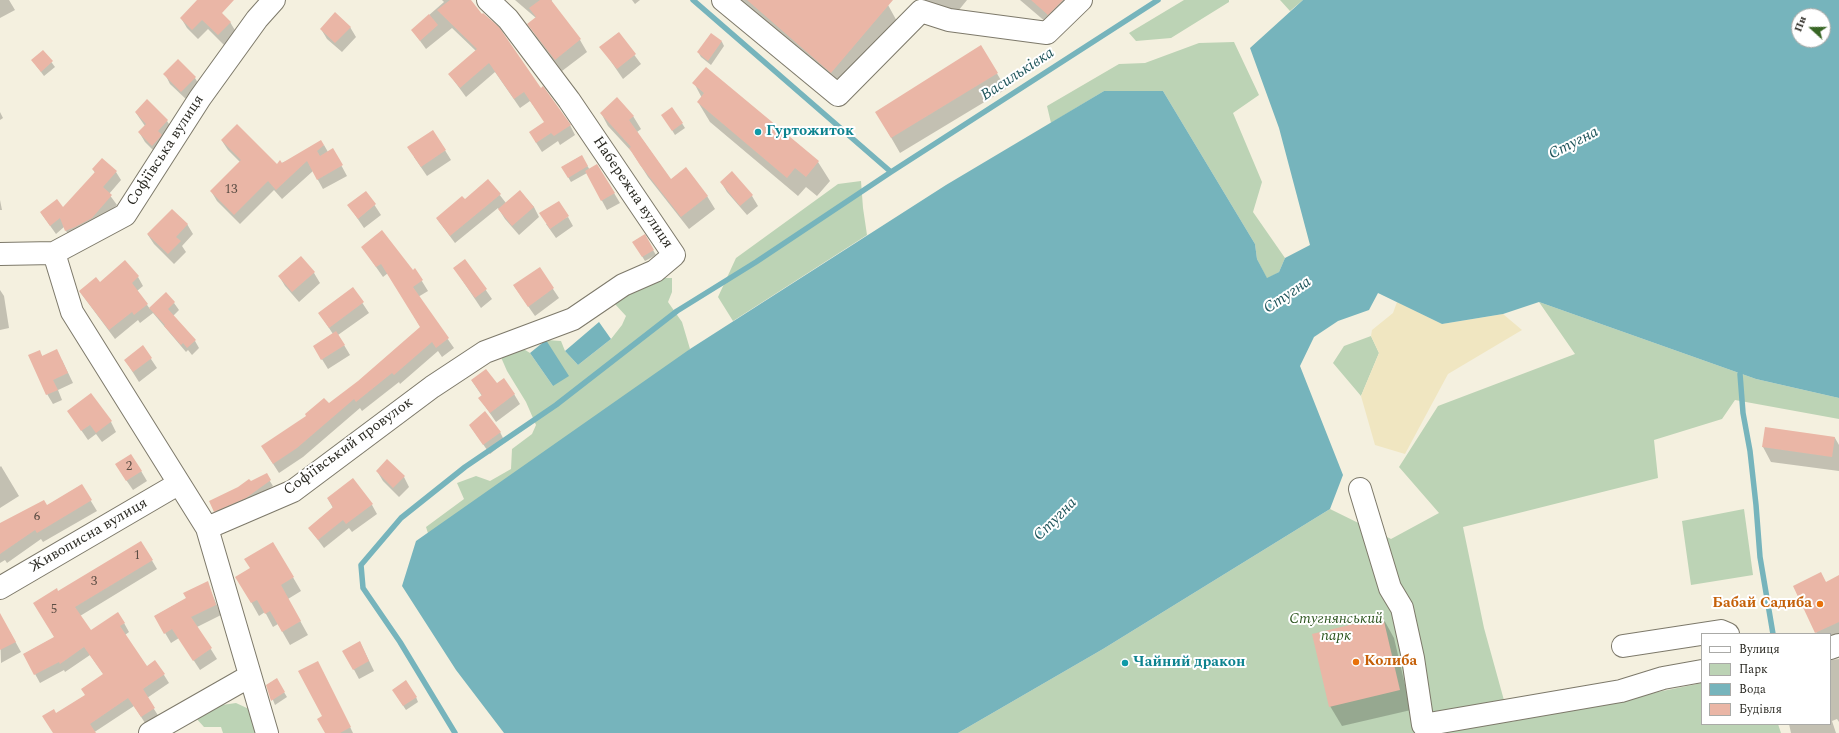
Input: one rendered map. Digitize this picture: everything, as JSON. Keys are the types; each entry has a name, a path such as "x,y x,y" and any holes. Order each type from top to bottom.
{"street":[{"name":"Софіївська вулиця","path":"0,254 54,253 125,215 200,98 257,19 274,0"},
{"name":"Набережна вулиця","path":"485,352 573,319 623,285 655,271 674,255 569,100 508,19 488,0"},
{"path":"723,0 838,95 916,5 949,20 1047,33 1081,0"},
{"path":"54,253 72,312 178,484 207,528 267,733"},
{"name":"Софіївський провулок","path":"207,528 293,491 426,392 485,352"},
{"name":"Живописна вулиця","path":"0,588 178,484"},
{"path":"1360,489 1390,588 1402,608 1413,658 1423,725 1621,691 1663,678 1701,671"},
{"path":"1708,633 1721,631 1726,633"},
{"path":"1623,646 1701,634"},
{"path":"150,733 250,676"}],"green space":[{"path":"1184,0 1229,0 1229,2 1171,38 1136,41 1129,33"},
{"path":"1280,0 1303,0 1290,11"},
{"path":"1234,42 1259,95 1233,113 1262,182 1253,212 1285,258 1279,272 1267,279 1257,259 1255,244 1163,91 1104,91 1051,123 1047,106 1119,64 1145,63 1199,43"},
{"path":"861,181 867,235 733,321 718,297 736,258 838,184"},
{"path":"656,278 672,278 672,292 668,302 682,322 690,349 611,430 433,549 426,527 464,499 457,483 476,476 490,481 511,469 512,449 532,434 536,425 526,402 507,371 500,355 517,345 530,353 553,386 546,340 561,341 565,351 578,365 611,339 622,325 626,316 614,303"},
{"name":"Стугнянський парк","path":"1539,302 1756,379 1839,398 1839,419 1735,400 1722,419 1654,440 1658,478 1463,527 1484,628 1510,722 1701,683 1701,725 1778,725 1781,733 958,733 1103,649 1330,509 1391,539 1439,513 1399,467 1438,406 1575,354"},
{"path":"1371,336 1379,353 1361,396 1333,363 1344,346"},
{"path":"1744,509 1753,575 1691,585 1682,521"},
{"path":"236,703 249,709 255,733 223,733 221,727 204,727 195,717 208,707"}],"sand":[{"path":"1397,302 1442,324 1503,314 1522,330 1448,374 1405,454 1375,445 1361,396 1379,353 1371,336 1372,330 1393,313"}],"water":[{"name":"Стугна","path":"1303,0 1839,0 1839,398 1756,379 1539,302 1503,314 1442,324 1378,293 1369,310 1338,321 1314,337 1300,366 1343,475 1330,509 1103,649 958,733 504,733 456,670 402,586 416,541 690,349 946,185 1104,91 1163,91 1255,244 1257,259 1267,278 1279,272 1285,258 1310,245 1279,128 1250,48"},
{"path":"599,322 611,339 578,365 565,351"},
{"path":"546,340 569,376 553,386 530,353"}],"building":[{"path":"197,0 234,0 222,13 231,22 218,35 202,20 192,30 180,18"},
{"path":"450,0 471,0 482,14 483,13 499,27 541,88 543,86 571,125 554,136 551,133 536,143 529,132 544,122 524,92 514,99 489,63 460,88 448,74 477,49 437,10"},
{"path":"540,0 551,0 581,39 555,60 527,24 536,17 529,8"},
{"path":"747,0 893,0 831,73"},
{"path":"1031,0 1063,0 1048,15"},
{"path":"335,12 351,27 335,43 320,29"},
{"path":"429,14 438,25 420,41 411,30"},
{"path":"619,32 636,54 617,69 599,47"},
{"path":"711,33 722,41 708,61 697,52"},
{"path":"981,45 998,73 891,138 875,112"},
{"path":"43,50 53,61 41,72 31,60"},
{"path":"178,59 196,77 181,92 163,74"},
{"name":"Гуртожиток","path":"706,67 819,161 806,177 795,168 787,178 697,102 704,93 692,83"},
{"path":"617,97 634,116 629,120 671,179 686,167 708,196 681,217 640,165 629,148 631,147 600,113"},
{"path":"147,99 168,120 158,131 162,135 152,146 138,132 146,124 135,112"},
{"path":"672,107 683,123 672,131 661,115"},
{"path":"237,124 277,164 280,160 282,163 321,140 324,145 317,151 320,156 333,148 343,165 317,180 307,161 276,190 268,181 234,215 210,191 241,160 221,140"},
{"path":"433,130 446,150 421,167 407,147"},
{"path":"582,155 588,166 568,178 561,167"},
{"path":"102,158 117,171 103,187 112,195 92,218 75,227 65,231 60,218 50,226 40,212 57,199 63,207 95,172 92,169"},
{"path":"597,164 615,193 601,201 585,171"},
{"path":"732,171 753,195 740,206 720,182"},
{"path":"488,179 501,194 450,236 436,218 462,196 465,199"},
{"path":"520,190 534,207 512,226 498,209"},
{"path":"366,191 376,204 358,219 347,205"},
{"path":"559,201 569,216 550,229 539,213"},
{"path":"172,209 188,224 176,237 181,241 168,254 147,234"},
{"path":"382,230 413,270 415,268 423,280 413,287 449,338 436,348 432,342 394,375 392,373 356,402 354,399 297,448 273,464 261,446 306,416 305,414 324,398 329,403 358,381 420,327 381,264 376,267 361,247"},
{"path":"645,234 654,250 642,257 632,242"},
{"path":"301,256 315,272 292,292 278,276"},
{"path":"465,259 487,289 475,298 453,268"},
{"path":"125,260 139,276 132,283 148,304 134,315 132,312 109,330 79,291 96,277 100,282"},
{"path":"540,267 554,288 528,307 513,285"},
{"path":"353,287 364,302 329,328 318,313"},
{"path":"166,292 175,302 168,309 196,340 187,348 183,343 181,345 149,308"},
{"path":"336,331 345,345 321,360 313,346"},
{"path":"143,345 152,358 133,372 124,360"},
{"path":"57,349 68,373 53,380 58,390 46,395 28,355 40,350 42,356"},
{"path":"486,369 497,383 504,378 515,394 490,413 478,398 482,395 471,380"},
{"path":"91,393 112,421 96,433 90,425 81,431 67,411"},
{"path":"485,411 501,432 483,445 469,425"},
{"path":"1765,427 1835,437 1832,457 1762,447"},
{"path":"131,454 142,471 126,481 115,464"},
{"path":"387,459 405,476 393,488 376,471"},
{"path":"267,473 271,480 246,498 214,512 209,501 238,487 249,479 251,481"},
{"path":"353,478 373,504 346,524 343,520 318,540 308,528 333,507 327,498"},
{"path":"82,484 92,500 37,533 35,530 0,554 0,523 44,500 47,505"},
{"path":"141,541 153,560 75,607 91,630 118,612 125,623 120,626 147,666 155,660 165,674 143,689 155,708 141,717 128,698 90,724 96,733 53,733 42,716 54,709 56,713 85,695 81,689 103,674 84,647 60,664 59,662 34,675 23,654 54,637 33,603 57,588 58,591"},
{"path":"273,542 294,577 281,585 301,621 282,632 270,611 265,614 257,600 251,603 235,577 250,568 244,559"},
{"name":"Бабай Садиба","path":"1821,572 1826,582 1839,575 1839,622 1815,633 1793,586"},
{"path":"208,581 216,605 191,617 212,648 193,661 172,629 164,634 154,616 186,598 183,593"},
{"path":"0,613 16,642 0,650"},
{"name":"Колиба","path":"1383,617 1400,690 1329,707 1312,634"},
{"path":"360,641 369,661 353,670 342,651"},
{"path":"318,661 351,727 340,733 325,733 317,719 322,716 298,671"},
{"path":"277,678 285,692 271,701 266,685"},
{"path":"406,680 417,697 403,706 392,690"}],"waterway":[{"name":"Васильківка","path":"693,0 891,172"},
{"path":"455,733 400,642 363,588 361,565 401,518 465,467 556,405 677,311 756,262 891,172 1158,0"},
{"path":"1740,374 1743,413 1750,451 1756,505 1760,557 1773,633"}],"place":[{"name":"Гуртожиток","path":"758,132"},
{"name":"Бабай Садиба","path":"1820,604"},
{"name":"Колиба","path":"1356,662"},
{"name":"Чайний дракон","path":"1125,663"}]}
